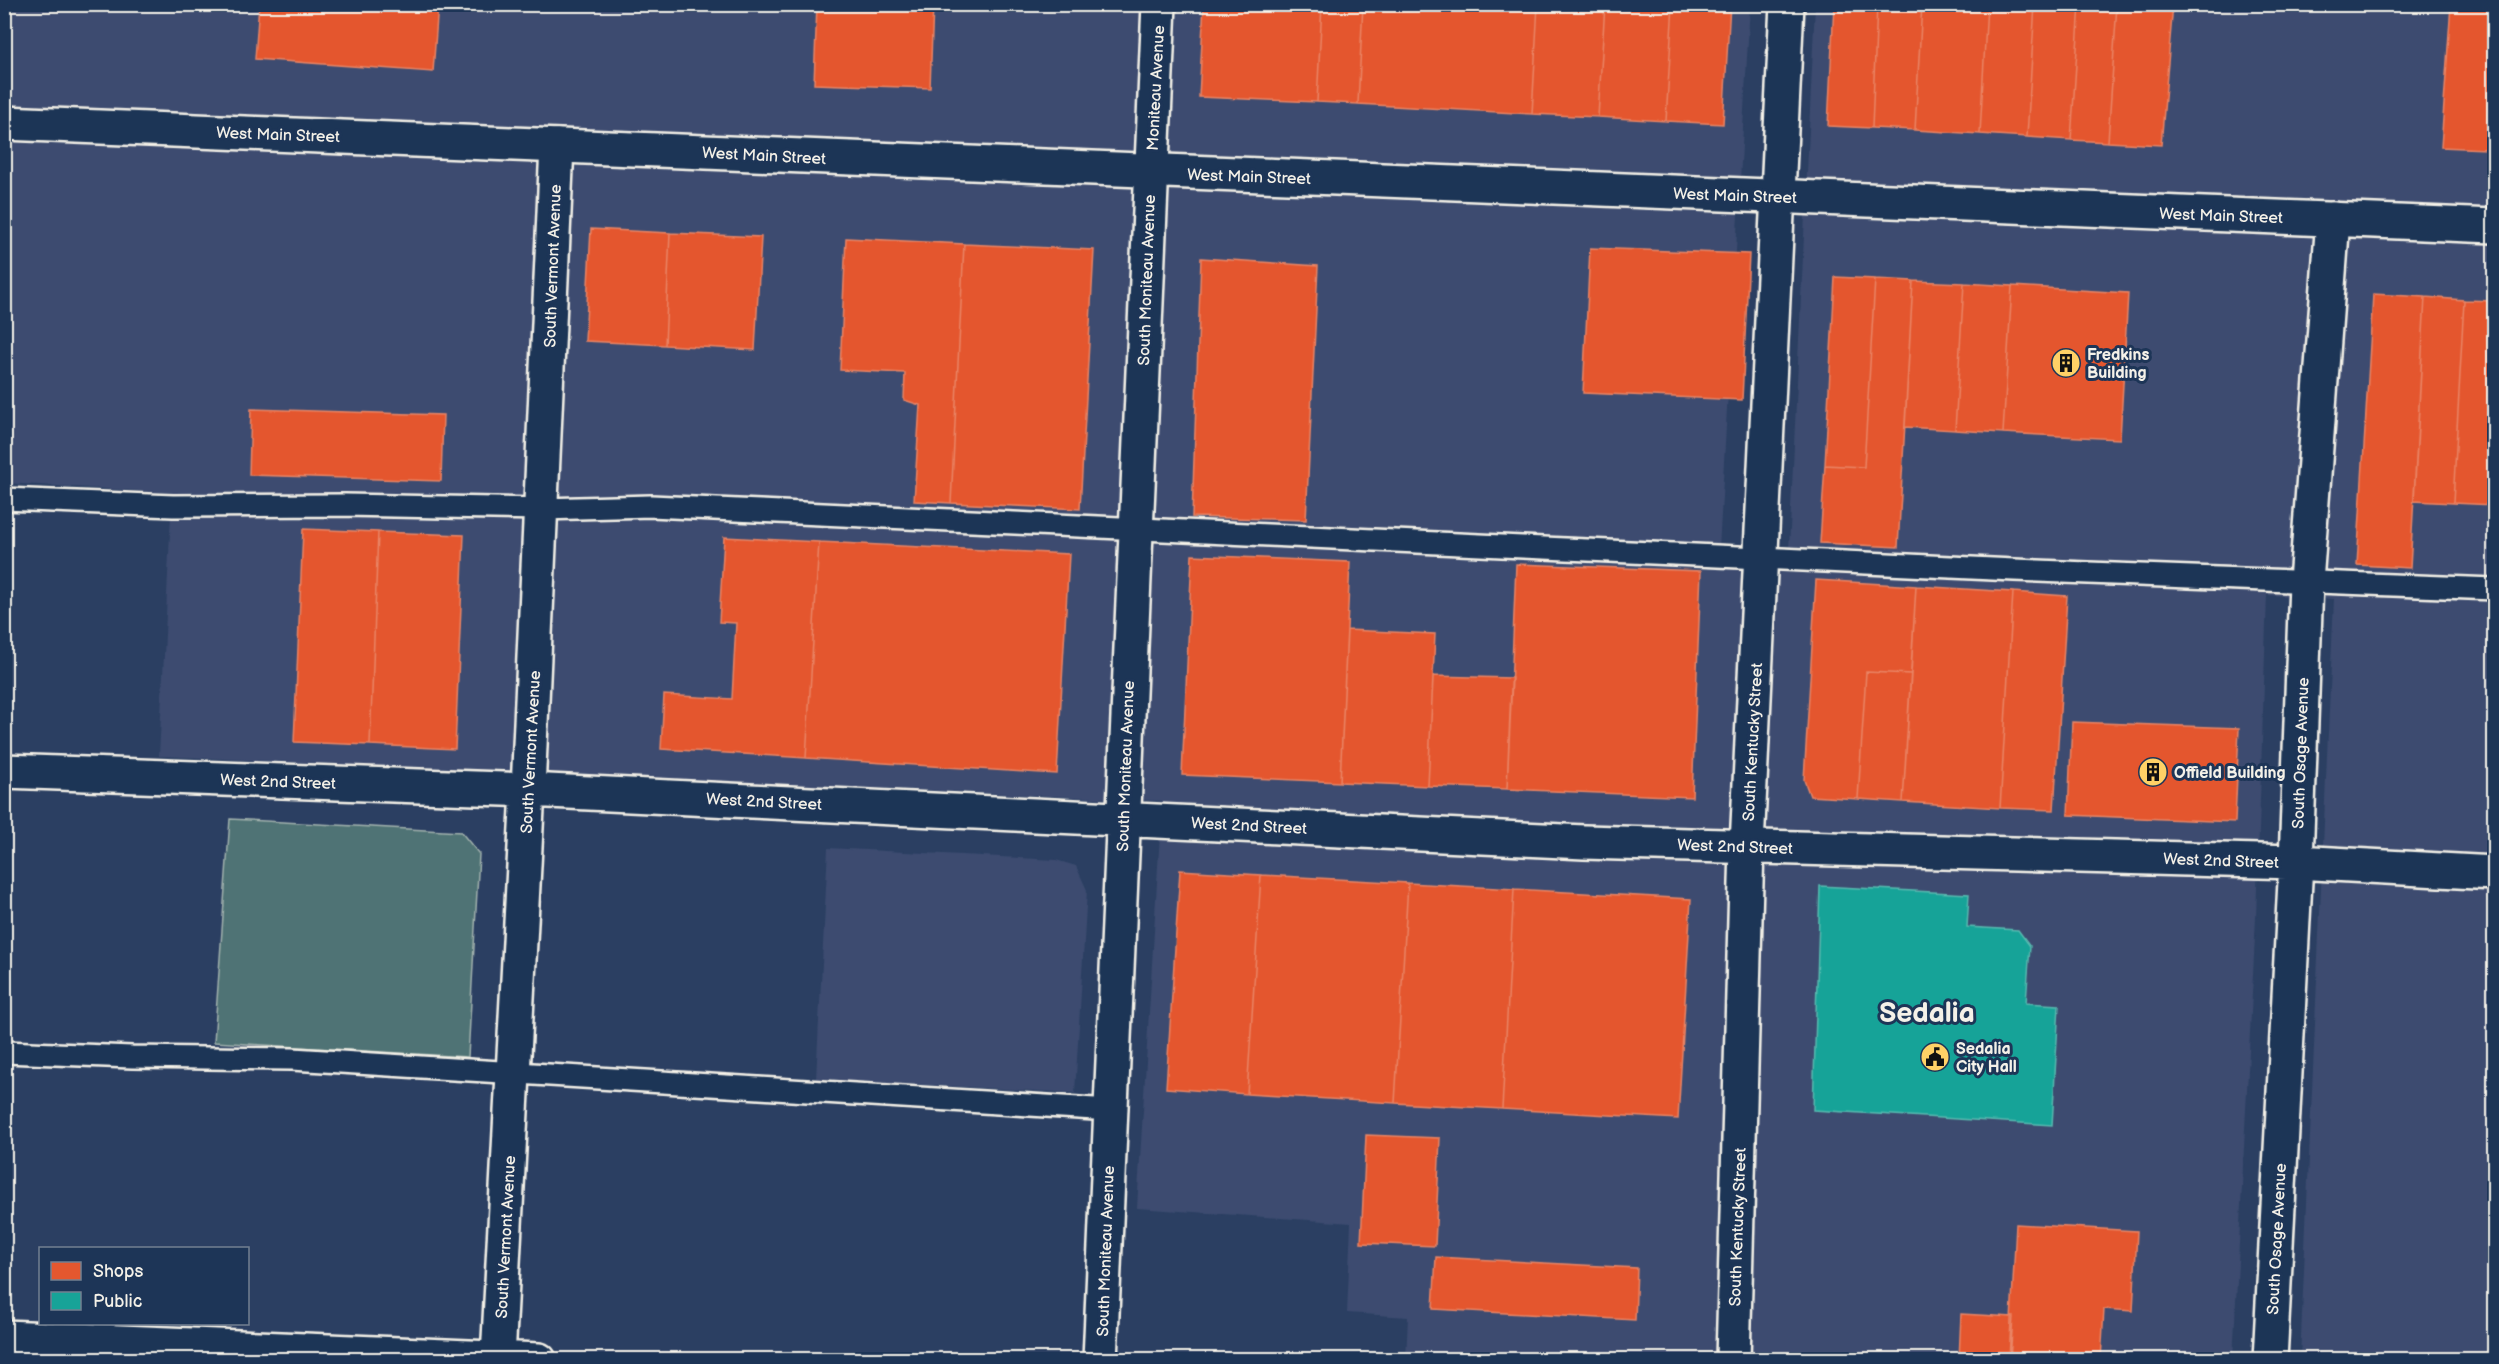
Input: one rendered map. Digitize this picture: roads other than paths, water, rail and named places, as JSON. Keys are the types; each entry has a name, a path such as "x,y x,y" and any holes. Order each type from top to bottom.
{"street":[{"name":"Moniteau Avenue","path":"1150,172 1159,4"},
{"name":"South Kentucky Street","path":"1733,1359 1747,846 1787,4"},
{"name":"West Main Street","path":"4,123 2494,226"},
{"name":"South Vermont Avenue","path":"498,1358 542,509 557,146"},
{"name":"South Moniteau Avenue","path":"1100,1359 1150,172"},
{"name":"South Osage Avenue","path":"2270,1359 2296,862 2306,582 2333,219"},
{"name":"West 2nd Street","path":"4,771 528,790 1584,842 2296,862 2494,873"},
{"path":"4,1336 194,1352 539,1359"}],"lane":[{"path":"4,499 173,506 345,505 542,509 651,506 2494,589"},
{"path":"4,1052 132,1057 292,1059 1111,1110"}],"place":[{"name":"Fredkins Building","path":"2066,363"},
{"name":"Offield Building","path":"2153,772"},
{"name":"Sedalia City Hall","path":"1935,1057"}],"district":[{"name":"Sedalia","path":"1927,1012"}]}
